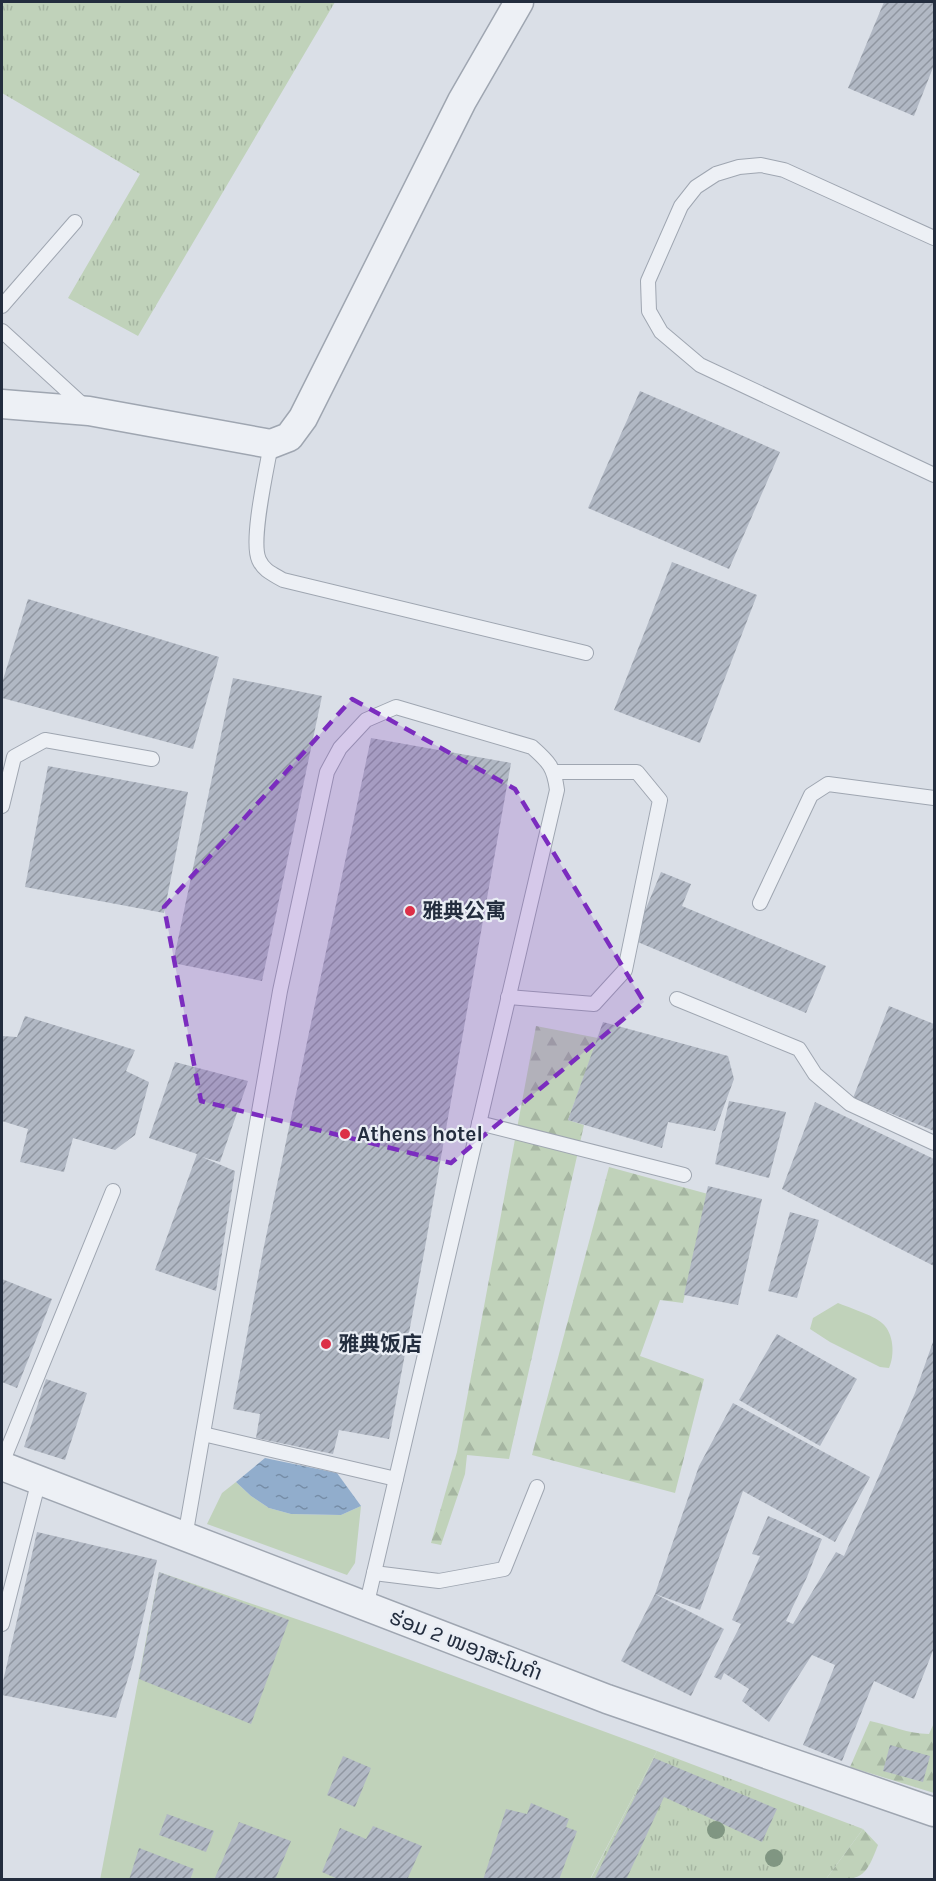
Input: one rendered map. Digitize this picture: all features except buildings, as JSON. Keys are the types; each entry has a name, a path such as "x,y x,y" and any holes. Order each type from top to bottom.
{"street":[{"path":"2,404 89,411 271,444 289,437 303,418 462,101 519,2"},
{"name":"ຮ່ອມ 2 ໜອງສະໂນຄໍາ","path":"2,1464 607,1699 934,1812"}],"lane":[{"path":"934,238 784,170 761,165 739,167 716,174 696,187 681,206 648,281 649,310 661,332 700,365 934,475"},
{"path":"2,306 75,222"},
{"path":"2,331 89,411"},
{"path":"271,444 256,539 258,558 265,570 283,580 586,653"},
{"path":"185,1537 280,991 327,772 340,748 366,720 396,707 532,747 547,760 555,772 557,790 366,1606"},
{"path":"2,807 14,757 45,740 152,759"},
{"path":"508,997 594,1004 625,970 660,800 637,772 555,772"},
{"path":"760,903 811,795 828,784 934,798"},
{"path":"676,999 799,1049 815,1074 850,1104 934,1143"},
{"path":"479,1123 684,1175"},
{"path":"2,1464 113,1191"},
{"path":"203,1434 396,1479"},
{"path":"2,1623 39,1480"},
{"path":"374,1573 439,1581 504,1569 537,1486"}],"highlighted area":[{"path":"352,699 515,789 644,1002 451,1163 201,1101 164,907"}],"green space":[{"path":"2,2 335,2 138,336 68,298 140,174 2,93"},
{"path":"536,1026 598,1038 568,1120 584,1125 509,1459 467,1455 465,1474 441,1545 431,1543 457,1452"},
{"path":"609,1167 708,1194 683,1303 660,1300 640,1356 704,1379 675,1493 532,1455"},
{"path":"838,1303 873,1317 886,1327 892,1344 889,1368 880,1367 830,1342 810,1329 813,1318"},
{"path":"236,1482 269,1508 291,1514 341,1515 361,1506 355,1563 347,1575 207,1524 222,1493"},
{"path":"159,1572 337,1633 657,1751 590,1879 100,1880"},
{"path":"870,1721 921,1734 929,1734 934,1723 934,1793 850,1767"},
{"path":"657,1751 863,1829 826,1879 590,1880"},
{"path":"863,1829 878,1845 865,1871 854,1878 826,1879"}],"water":[{"path":"265,1458 337,1473 361,1506 341,1515 291,1514 269,1508 236,1482"}],"place":[{"name":"雅典公寓","path":"410,911"},
{"name":"Athens hotel","path":"345,1134"},
{"name":"雅典饭店","path":"326,1344"}]}
